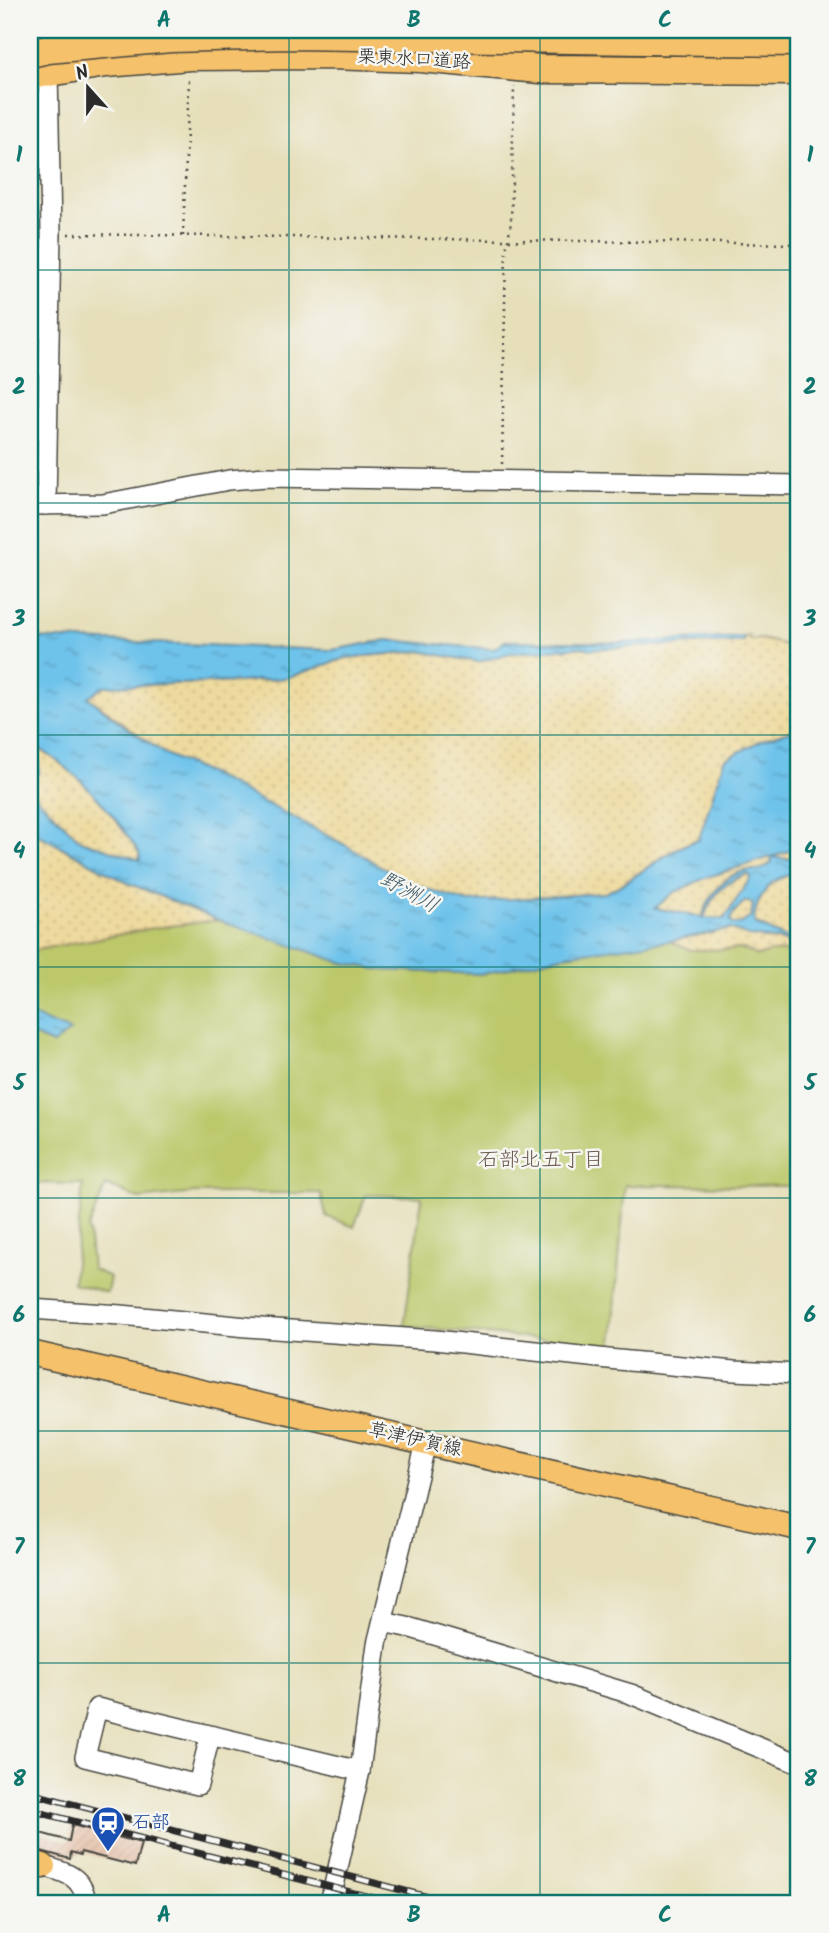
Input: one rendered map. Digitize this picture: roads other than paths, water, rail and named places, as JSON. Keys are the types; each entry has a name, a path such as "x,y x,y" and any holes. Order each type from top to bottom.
{"highway":[{"path":"398,30 589,68"},
{"name":"栗東水口道路","path":"36,66 48,49 171,38 289,35 799,41"},
{"name":"栗東水口道路","path":"36,66 190,56 420,58 540,69 799,71"}],"main road":[{"name":"草津伊賀線","path":"30,1353 799,1528"}],"street":[{"path":"36,66 51,234 38,505 103,504 229,480 266,477 799,485"},
{"path":"30,1309 435,1340 734,1371 799,1374"},
{"path":"330,1903 360,1771 377,1644 426,1443"},
{"path":"383,1622 631,1694 799,1764"},
{"path":"210,1736 198,1786 86,1757 97,1708 360,1771"},
{"path":"37,1864 77,1879 85,1894 86,1903"}],"water":[{"name":"野洲川","path":"744,637 743,641 734,642 589,649 584,647 511,653 478,662 419,651 346,658 286,678 104,686 88,697 165,754 218,778 349,847 408,883 468,902 605,893 617,887 674,850 699,839 724,760 762,740 799,728 799,879 793,874 772,883 759,902 754,919 755,924 799,941 799,945 748,936 731,929 669,941 570,954 483,974 381,970 340,962 218,920 126,882 30,830 30,791 80,840 140,860 139,852 117,821 93,793 66,768 35,746 39,773 30,766 30,638 332,650 387,640 494,649 505,641 617,643","holes":["796,849 797,855 788,859 771,857 772,863 767,867 741,872 727,879 712,896 702,917 655,908 675,892 705,878","748,874 751,877 724,919 704,918 720,890","744,902 753,904 751,917 740,924 730,921 734,912"]},
{"path":"30,1015 70,1031 53,1044 30,1034"}],"railway":[{"path":"30,1793 451,1903"},
{"path":"30,1810 393,1903"}],"place":[{"name":"石部","path":"108,1853"}],"district":[{"name":"石部北五丁目","path":"541,1160"}]}
